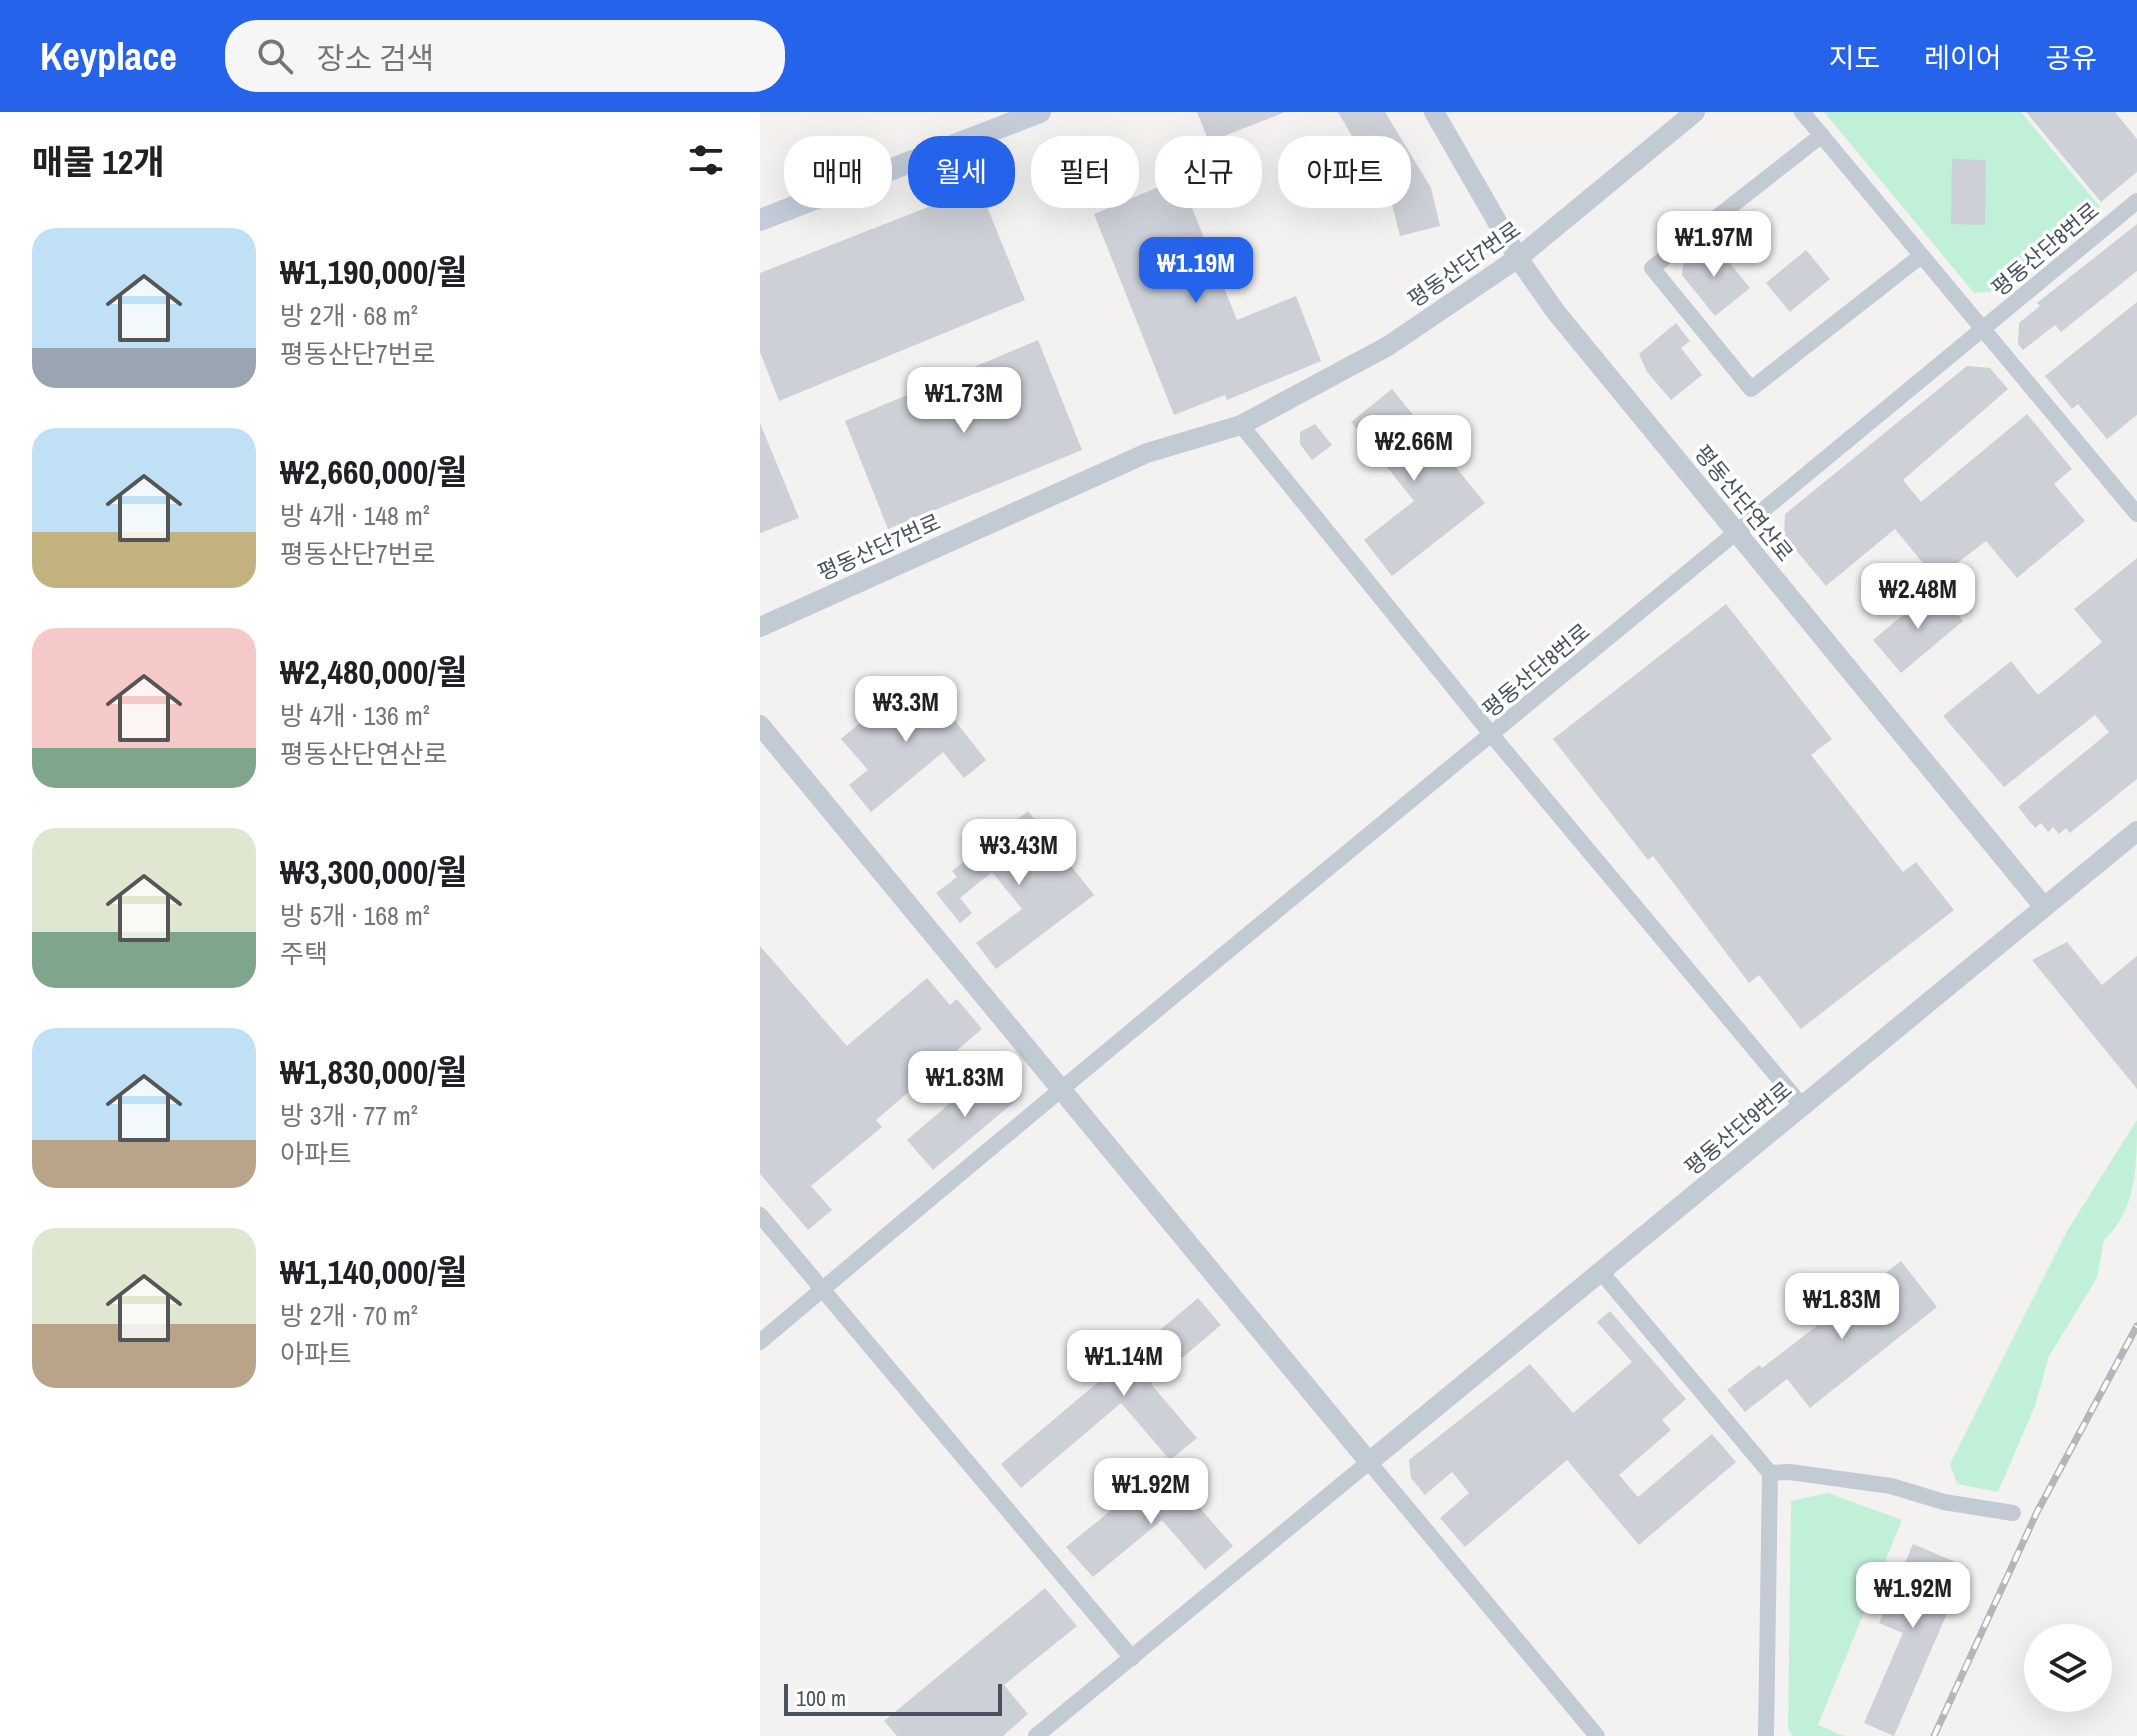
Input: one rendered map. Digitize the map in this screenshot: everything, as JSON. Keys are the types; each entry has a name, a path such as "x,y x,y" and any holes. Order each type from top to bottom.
{"main road":[{"path":"760,220 1040,112"}],"street":[{"name":"평동산단연산로","path":"1434,112 1518,258 1555,311 2044,907"},
{"name":"평동산단7번로","path":"760,627 1147,453 1241,425 1388,346 1518,258 1695,112"},
{"path":"1802,112 2137,514"},
{"path":"1822,135 1652,268 1731,365 1751,389 1921,256"},
{"name":"평동산단8번로","path":"1802,1106 1491,734 2137,201"},
{"path":"760,1342 1062,1087 1491,734 1241,425"},
{"path":"760,725 1597,1736"},
{"name":"평동산단9번로","path":"1369,1462 2137,831"},
{"path":"760,1215 1132,1658"},
{"path":"1601,1272 1770,1473 1766,1736"},
{"path":"1036,1736 1369,1462"},
{"path":"1770,1473 1790,1472 1891,1486 1944,1502 2013,1513"}],"green space":[{"path":"1824,112 2021,112 2100,207 1997,291 1974,293"},
{"path":"2137,1120 2135,1169 2129,1200 2115,1228 2104,1240 2097,1278 2049,1356 2035,1406 1998,1492 1957,1484 1950,1464 2067,1231"},
{"path":"1828,1493 1902,1520 1818,1725 1844,1736 1792,1736 1788,1727 1791,1501"}],"building":[{"path":"1197,112 1283,112 1224,136 1207,136"},
{"path":"1338,112 1385,112 1400,136 1352,136"},
{"path":"2026,112 2115,112 2137,139 2137,172 2101,202"},
{"path":"1411,155 1431,188 1440,226 1400,236 1393,208 1411,208"},
{"path":"1952,159 1986,160 1985,225 1951,224"},
{"path":"1155,188 1155,208 1192,208 1237,320 1296,296 1321,361 1227,400 1225,395 1174,415 1094,214 1108,208 1139,208 1139,195"},
{"path":"926,208 988,208 1025,300 779,401 760,352 760,273"},
{"path":"2137,224 2137,271 2061,332 2055,325 2023,350 2018,344 2019,323 2040,306 2037,303"},
{"path":"1712,241 1750,288 1715,316 1682,275 1683,265"},
{"path":"1806,250 1830,279 1790,312 1766,283"},
{"path":"2137,302 2137,415 2107,439 2078,404 2072,409 2045,376"},
{"path":"1676,323 1690,341 1681,348 1702,375 1671,400 1647,372 1639,354"},
{"path":"1038,340 1082,450 888,529 845,421"},
{"path":"1967,366 1990,368 2008,389 1903,480 1921,502 2027,414 2072,469 2054,484 2085,521 2017,578 1986,541 1936,579 1895,529 1826,586 1784,536 1785,514"},
{"path":"1392,389 1485,503 1392,576 1364,540 1414,501 1351,422"},
{"path":"760,423 799,518 760,533"},
{"path":"1315,424 1332,445 1312,460 1300,444 1300,432"},
{"path":"2137,558 2137,779 2070,833 2066,828 2059,834 2053,827 2048,832 2041,823 2035,828 2018,807 2109,732 2095,715 2004,787 1943,716 2011,661 2038,695 2102,642 2074,609"},
{"path":"1936,588 1963,621 1901,673 1873,640"},
{"path":"1726,604 1832,739 1811,755 1903,872 1916,862 1954,910 1801,1029 1759,975 1749,983 1653,856 1648,860 1553,739"},
{"path":"913,678 941,710 944,707 986,760 964,778 943,752 871,812 849,785 868,770 841,739"},
{"path":"1028,811 1094,895 996,969 976,943 1022,909 992,872 960,898 972,913 960,923 936,893 957,877 952,871"},
{"path":"2067,942 2102,985 2137,956 2137,1089 2032,960"},
{"path":"760,946 847,1046 927,978 950,1005 957,999 982,1029 876,1120 882,1127 811,1186 832,1210 808,1230 760,1174"},
{"path":"1010,1067 1021,1080 1019,1098 933,1170 907,1140 970,1086 978,1095"},
{"path":"1901,1261 1937,1307 1810,1408 1787,1379 1745,1412 1727,1390 1759,1365 1762,1368"},
{"path":"1198,1298 1221,1325 1151,1384 1197,1438 1170,1460 1121,1403 1021,1488 1001,1464"},
{"path":"1610,1311 1686,1399 1662,1420 1671,1430 1619,1475 1638,1497 1712,1434 1736,1462 1639,1545 1567,1460 1465,1547 1440,1518 1469,1493 1452,1472 1425,1495 1411,1478 1409,1460 1530,1364 1573,1413 1632,1362 1597,1322"},
{"path":"1164,1467 1233,1546 1205,1570 1162,1520 1093,1577 1066,1547"},
{"path":"1913,1544 1967,1567 1894,1736 1864,1723 1903,1633 1879,1623"},
{"path":"1045,1588 1077,1626 1004,1685 1028,1714 1003,1736 897,1736 884,1721"}],"railway":[{"path":"1934,1736 2037,1512 2137,1326"}]}
